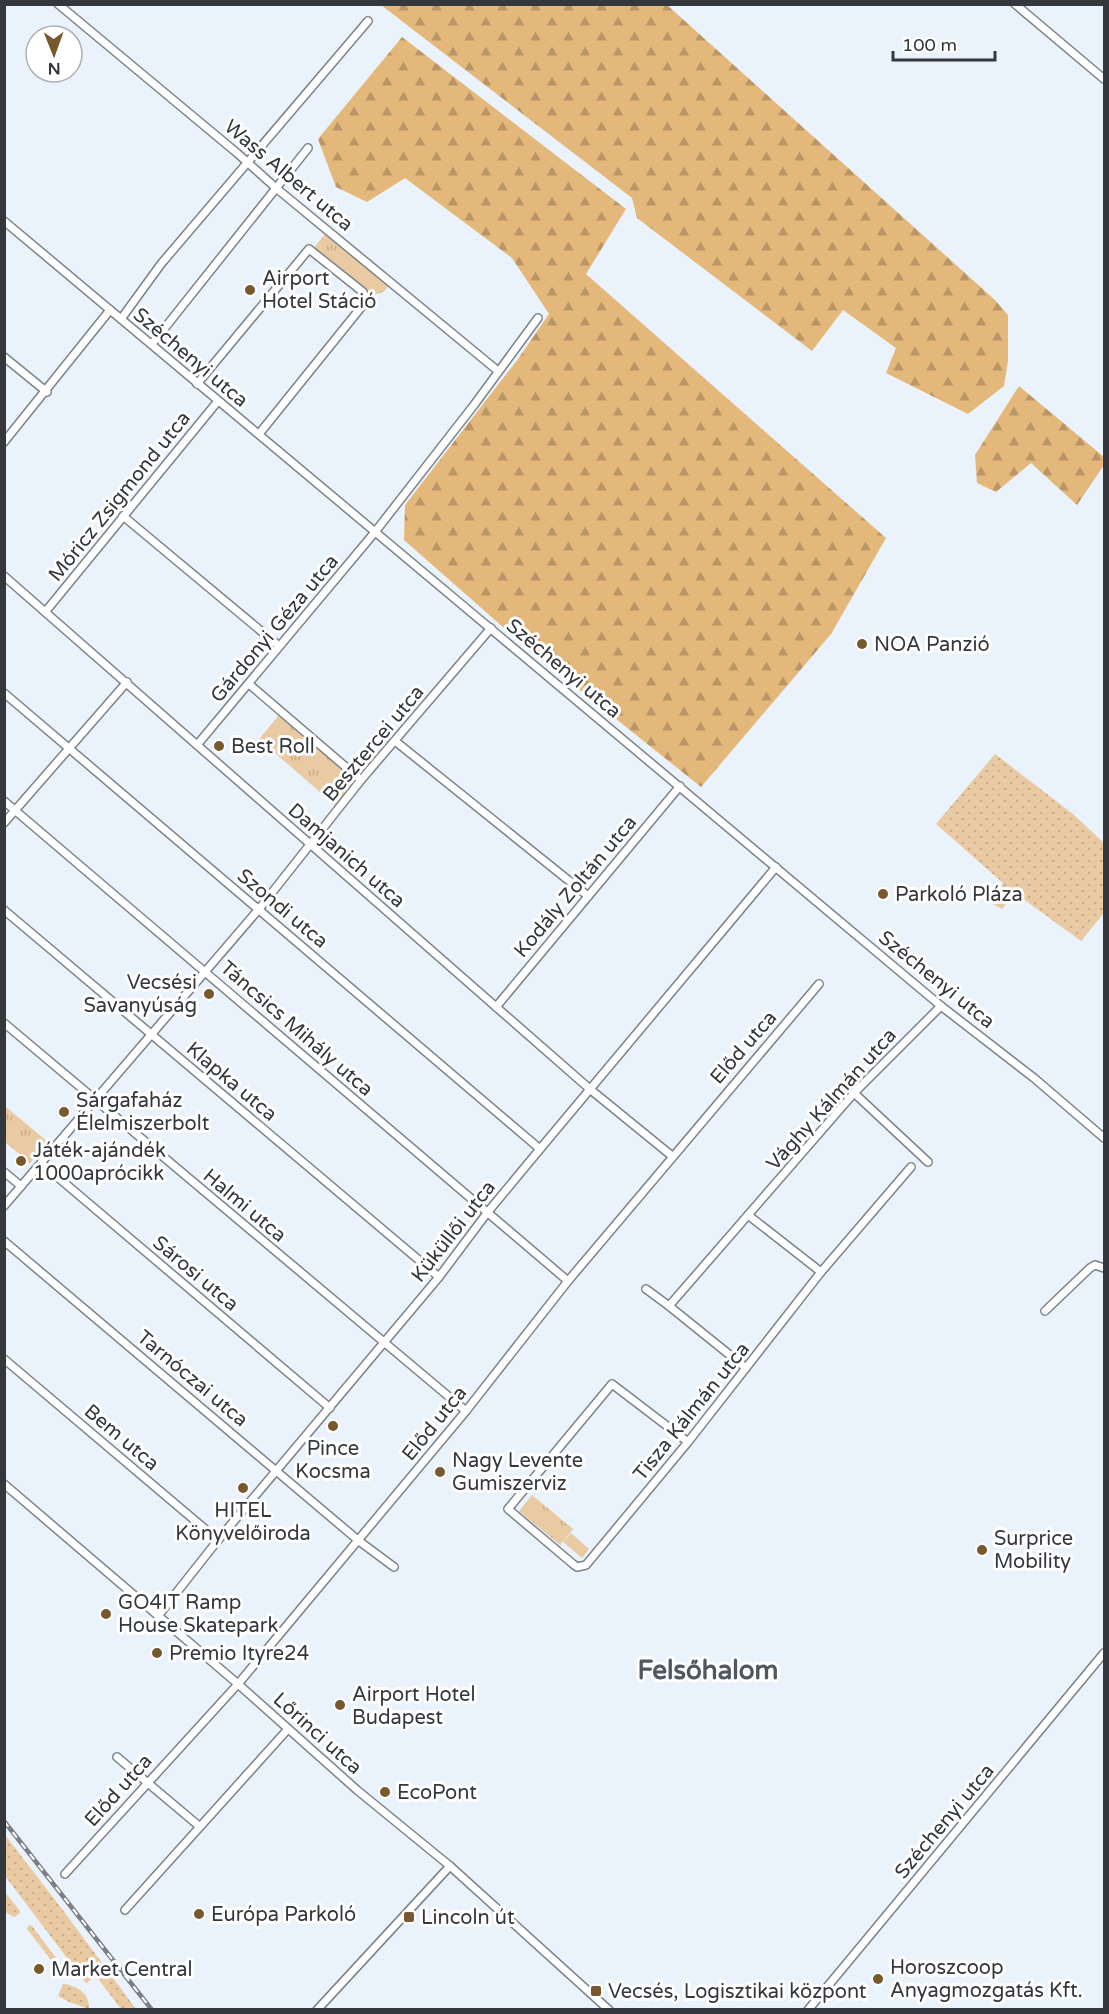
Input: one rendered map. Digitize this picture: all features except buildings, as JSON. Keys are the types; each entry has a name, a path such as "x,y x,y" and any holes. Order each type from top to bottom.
{"street":[{"name":"Wass Albert utca","path":"58,4 276,188 498,370"},
{"path":"1016,4 1104,79"},
{"path":"121,319 160,264 368,21"},
{"path":"152,344 308,148"},
{"name":"Széchenyi utca","path":"4,221 941,1006 1034,1078 1104,1138"},
{"path":"197,384 309,249 363,292 367,300 259,435"},
{"path":"6,439 110,310"},
{"name":"Gárdonyi Géza utca","path":"197,745 375,532 474,405 538,318"},
{"path":"4,357 46,392"},
{"name":"Móricz Zsigmond utca","path":"46,611 218,401"},
{"path":"123,516 279,646"},
{"name":"Damjanich utca","path":"4,576 495,1007 672,1156"},
{"name":"Besztercei utca","path":"21,1186 259,909 362,780 491,628"},
{"path":"4,823 127,682"},
{"path":"249,684 362,780"},
{"name":"Szondi utca","path":"4,693 540,1149"},
{"path":"395,741 588,896"},
{"name":"Kodály Zoltán utca","path":"495,1007 680,786"},
{"name":"Táncsics Mihály utca","path":"4,801 206,970 568,1281"},
{"name":"Küküllői utca","path":"158,1616 439,1277 487,1213 776,867"},
{"name":"Klapka utca","path":"4,910 439,1277"},
{"name":"Előd utca","path":"65,1874 147,1781 238,1684 466,1411 568,1281 819,984"},
{"name":"Vághy Kálmán utca","path":"669,1306 854,1093 941,1006"},
{"name":"Halmi utca","path":"4,1023 466,1411"},
{"path":"854,1093 928,1162"},
{"name":"Sárosi utca","path":"41,1163 330,1408"},
{"name":"Tisza Kálmán utca","path":"688,1442 612,1384 508,1509 573,1564 582,1567 586,1565 688,1442 821,1272 911,1167"},
{"path":"4,1172 21,1186 4,1206"},
{"path":"748,1215 821,1272"},
{"name":"Tarnóczai utca","path":"4,1241 359,1541 394,1567"},
{"path":"1045,1311 1090,1268 1095,1265 1104,1268"},
{"path":"646,1289 747,1368"},
{"name":"Bem utca","path":"4,1359 219,1540"},
{"name":"Lőrinci utca","path":"4,1484 238,1684 357,1790 450,1866 609,2010"},
{"name":"Széchenyi utca","path":"808,2010 1104,1653"},
{"path":"125,1910 288,1729"},
{"path":"117,1757 199,1826"},
{"path":"317,2010 450,1866"}],"green space":[{"path":"381,5 667,5 995,300 1008,315 1008,361 1004,386 968,414 886,373 896,348 843,310 812,351 637,218 632,198"},
{"path":"402,37 626,209 586,274 886,538 831,634 701,787 520,642 404,540 405,505 518,359 549,314 512,258 405,178 367,202 336,187 318,139"},
{"path":"326,233 389,286 383,292 373,295 364,291 313,249"},
{"path":"349,254 384,281 373,295 338,267"},
{"path":"1019,386 1104,457 1104,465 1077,505 1031,463 996,492 977,483 975,455"},
{"path":"280,714 358,780 336,806 259,739"},
{"path":"995,754 1073,814 1104,843 1104,913 1081,941 1015,893 1002,909 993,904 1003,883 936,824"},
{"path":"6,1107 48,1142 30,1163 5,1142"},
{"path":"532,1495 573,1529 560,1545 519,1511"},
{"path":"571,1533 589,1549 582,1558 563,1542"},
{"path":"5,1835 136,2009 121,2009 96,1976 86,1983 5,1876"},
{"path":"5,1892 20,1911 14,1917 5,1912"},
{"path":"29,1925 66,1971 65,1975 27,1929"},
{"path":"63,1984 82,1991 89,2004 89,2009 58,1996"}],"railway":[{"path":"4,1821 152,2010"}],"place":[{"name":"Airport Hotel Stáció","path":"250,290"},
{"name":"NOA Panzió","path":"862,644"},
{"name":"Best Roll","path":"219,746"},
{"name":"Parkoló Pláza","path":"883,894"},
{"name":"Vecsési Savanyúság","path":"209,994"},
{"name":"Sárgafaház Élelmiszerbolt","path":"64,1112"},
{"name":"Játék-ajándék 1000aprócikk","path":"21,1161"},
{"name":"Pince Kocsma","path":"333,1426"},
{"name":"Nagy Levente Gumiszerviz","path":"440,1472"},
{"name":"HITEL Könyvelőiroda","path":"243,1488"},
{"name":"Surprice Mobility","path":"982,1550"},
{"name":"GO4IT Ramp House Skatepark","path":"106,1614"},
{"name":"Premio Ityre24","path":"157,1653"},
{"name":"Airport Hotel Budapest","path":"340,1705"},
{"name":"EcoPont","path":"385,1792"},
{"name":"Európa Parkoló","path":"199,1914"},
{"name":"Lincoln út","path":"409,1917"},
{"name":"Market Central","path":"39,1969"},
{"name":"Horoszcoop Anyagmozgatás Kft.","path":"878,1979"},
{"name":"Vecsés, Logisztikai központ","path":"596,1991"}],"district":[{"name":"Felsőhalom","path":"708,1670"}]}
